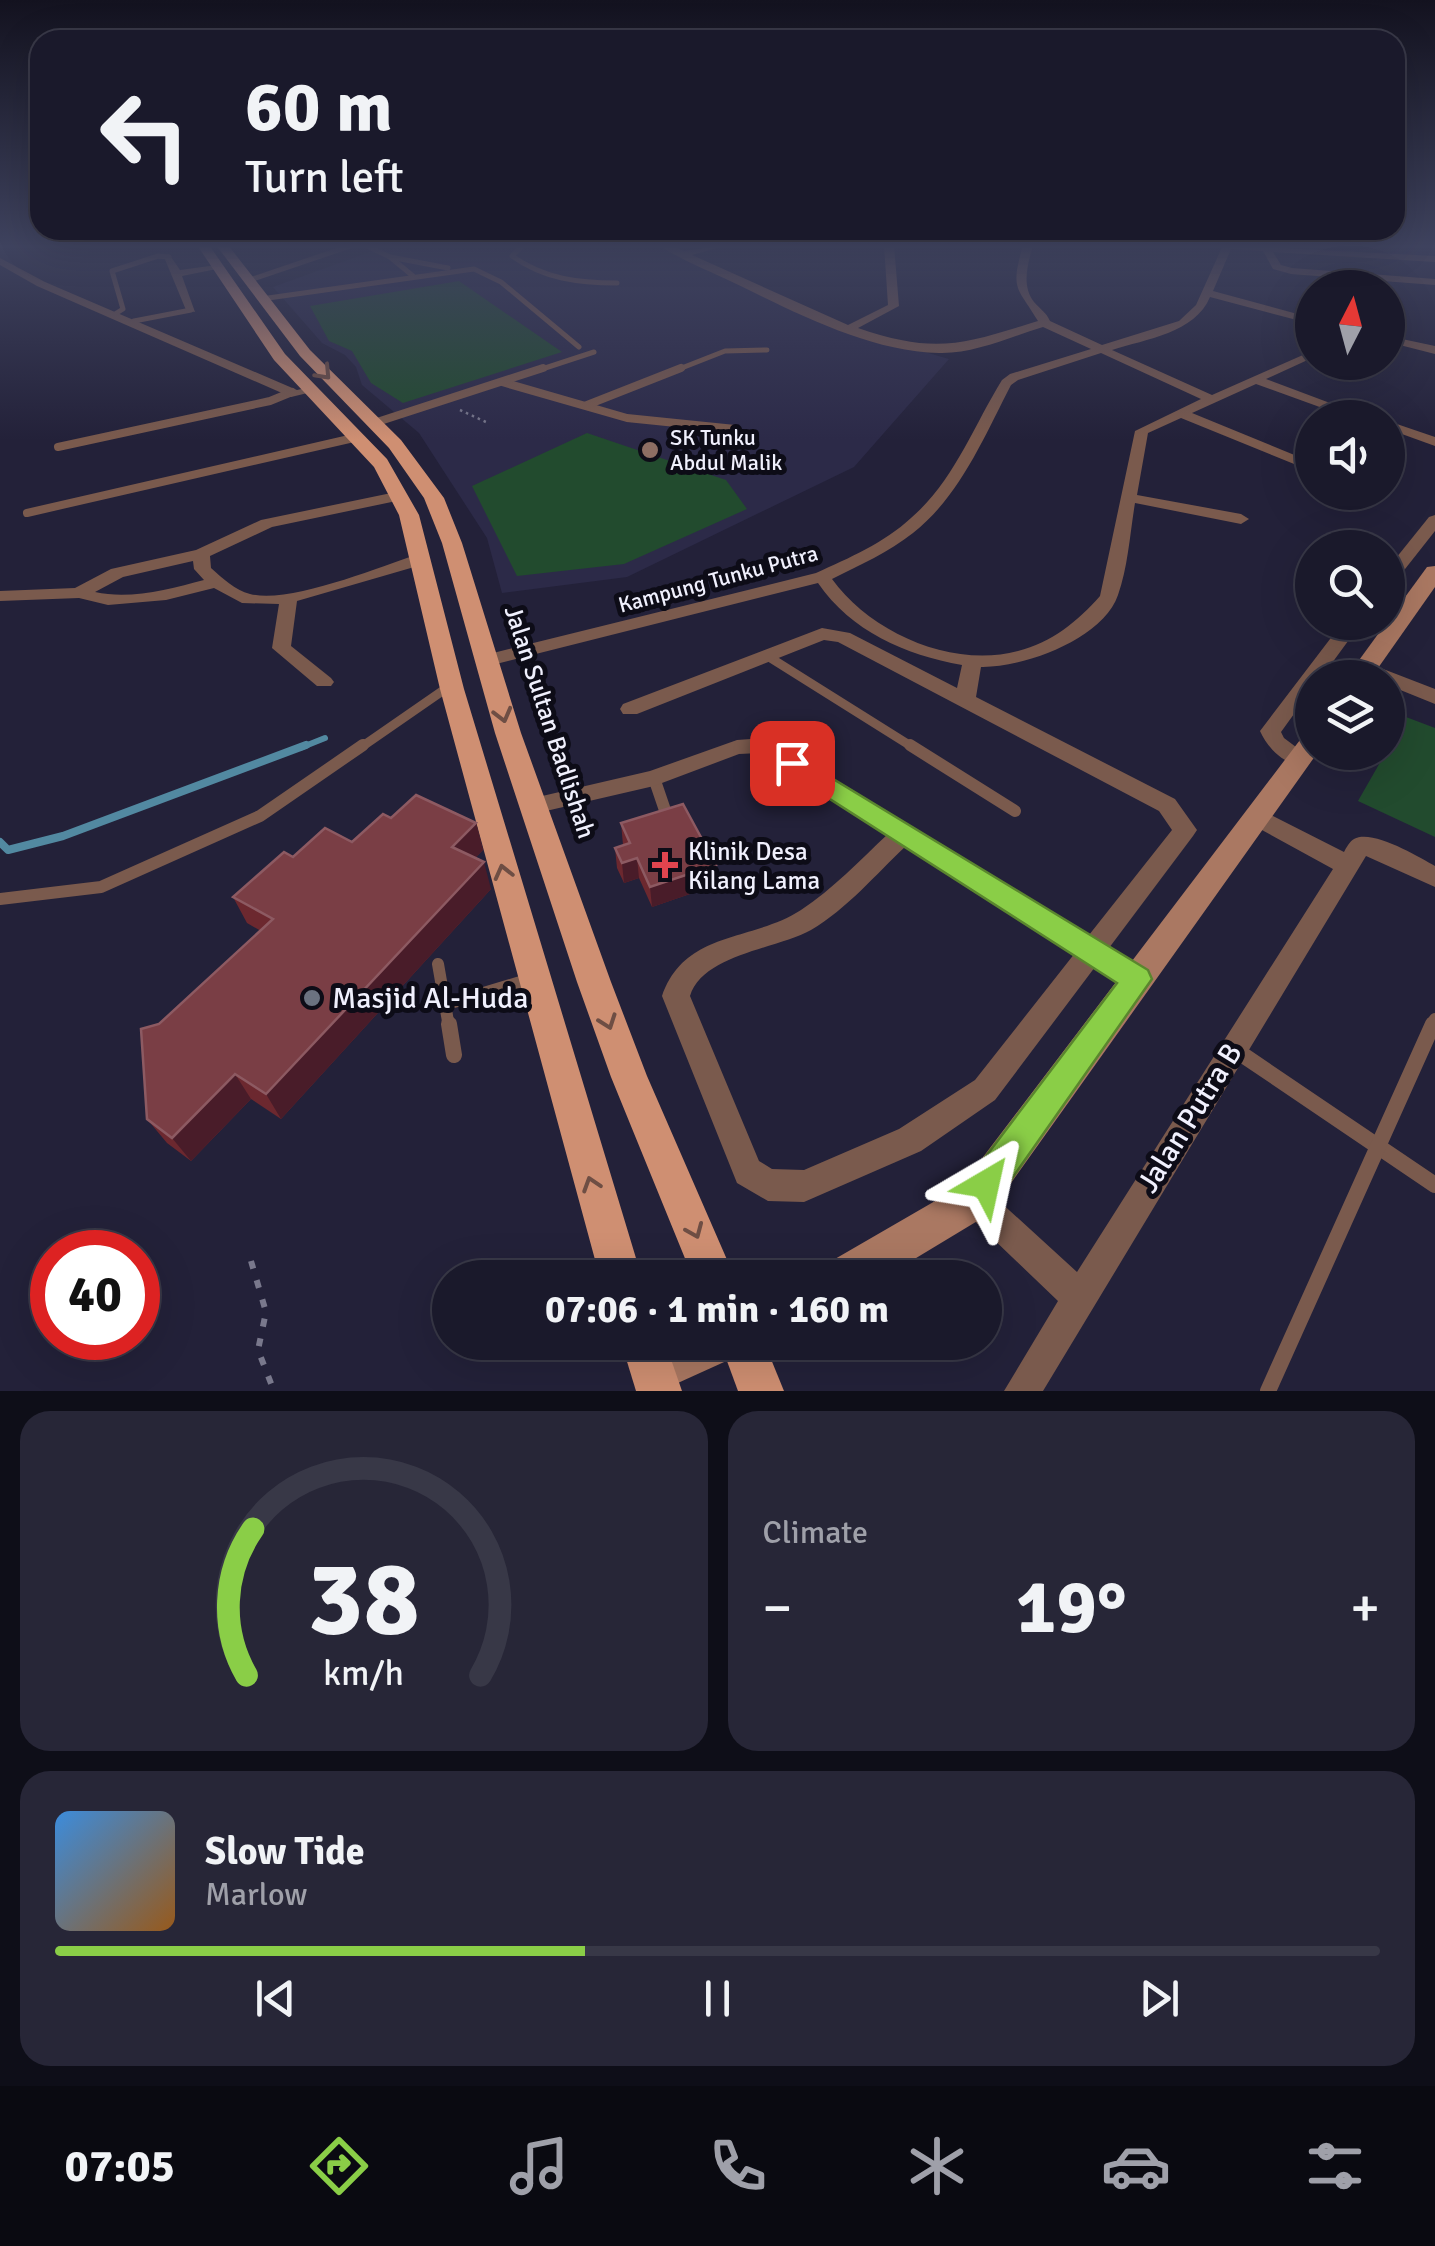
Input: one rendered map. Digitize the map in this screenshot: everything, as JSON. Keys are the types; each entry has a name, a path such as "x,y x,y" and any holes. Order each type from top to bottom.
{"main road":[{"name":"Jalan Sultan Badlishah","path":"261,310 301,392 366,430 415,468 434,498 452,543 533,806 629,1078 706,1260"},
{"name":"Jalan Sultan Badlishah","path":"265,310 325,375 366,430 400,496 422,558 450,684 487,805 531,979 616,1260"},
{"path":"749,1360 761,1391"}],"street":[{"path":"105,310 301,392"},
{"path":"808,310 848,328 939,350 1044,323 1211,399"},
{"path":"848,328 886,310"},
{"path":"1034,310 1044,317 1044,323"},
{"name":"Kampung Tunku Putra","path":"488,660 822,576 896,537 928,511 959,468 1006,383 1183,323 1197,310"},
{"path":"1269,310 1295,317"},
{"path":"1405,343 1435,350"},
{"path":"822,576 839,600 890,635 926,652 994,663 1042,652 1099,610 1109,596 1132,498 1142,430 1295,362"},
{"path":"1256,380 1313,400"},
{"path":"1179,413 1295,460"},
{"path":"1405,432 1435,442"},
{"path":"79,593 117,573 201,554 268,523 400,496"},
{"path":"1132,498 1241,519"},
{"path":"1405,558 1435,520"},
{"path":"201,554 203,570 246,599 289,598 422,558"},
{"path":"1371,660 1435,572"},
{"path":"0,596 79,593 108,600 166,595 216,582"},
{"path":"289,598 280,648 324,682"},
{"path":"630,709 822,634 843,637 1167,805 1185,830 985,1090 892,1148 804,1186 768,1185 748,1172 676,996 677,983 686,970 704,961 803,923 903,834"},
{"path":"1324,660 1339,640"},
{"path":"965,701 972,661"},
{"path":"1405,687 1435,697"},
{"path":"1295,697 1270,730 1276,743 1295,747"},
{"path":"533,806 654,778 737,746 764,745 1137,979"},
{"path":"874,1260 976,1200 1295,767"},
{"path":"1259,818 1353,856 1380,849 1435,876"},
{"name":"Jalan Putra B","path":"1022,1391 1353,856"},
{"path":"976,1200 1079,1298"}],"lane":[{"path":"115,314 122,310"},
{"path":"134,322 191,310"},
{"path":"534,310 579,347"},
{"path":"586,406 725,351 767,350"},
{"path":"27,513 191,479 366,430 594,352"},
{"path":"502,382 627,418 735,430"},
{"path":"58,448 301,392"},
{"path":"769,657 1015,811"},
{"path":"0,899 101,887 260,816 450,684"},
{"path":"654,778 669,820"},
{"path":"438,964 454,1055"},
{"path":"444,1005 531,979"},
{"path":"1268,1391 1435,1018"},
{"path":"1234,1049 1435,1185"}],"path":[{"path":"442,402 488,423"},
{"path":"251,1261 266,1312 258,1350 274,1391"}],"shaded area":[{"name":"SK Tunku Abdul Malik","path":"293,310 804,310 848,330 949,359 854,467 627,577 502,593 487,538 419,433 362,385 356,367 345,355 322,343"}],"green space":[{"path":"312,310 501,310 562,352 403,403 371,383 352,351 329,341"},
{"path":"587,433 726,480 747,509 624,564 517,576 472,486"},
{"path":"1405,719 1435,728 1435,837 1358,801 1376,770 1405,770"}],"building":[{"name":"Masjid Al-Huda","path":"416,795 476,823 452,847 484,862 266,1094 235,1074 172,1138 147,1119 141,1029 159,1024 273,919 233,897 284,852 293,857 325,828 352,842 383,814 391,818"},
{"name":"Klinik Desa Kilang Lama","path":"683,804 716,865 650,887 637,858 622,863 615,848 630,843 621,823"}],"waterway":[{"path":"300,748 325,738"},
{"path":"0,842 8,850 63,836 306,745"}],"place":[{"name":"SK Tunku Abdul Malik","path":"650,450"},
{"name":"Klinik Desa Kilang Lama","path":"665,865"},
{"name":"Masjid Al-Huda","path":"312,998"}],"route":[{"path":"792,763 1137,979 986,1184"}]}
